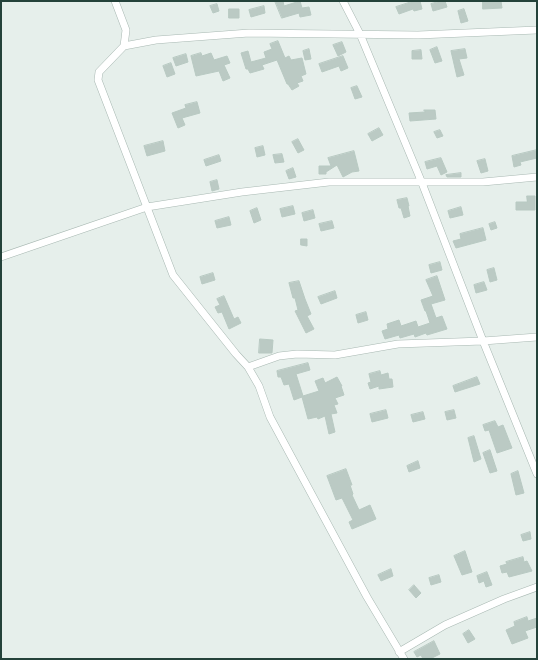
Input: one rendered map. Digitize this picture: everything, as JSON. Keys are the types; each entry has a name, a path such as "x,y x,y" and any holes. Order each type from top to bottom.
{"street":[{"path":"115,1 126,30 124,46"},
{"path":"343,1 360,34 422,183 483,341 537,474"},
{"path":"404,659 367,597 277,430 259,386 248,367 173,275 98,80 99,72 124,46 156,40 250,33 418,35 537,30"},
{"path":"1,257 147,207 242,192 329,182 483,182 537,177"},
{"path":"248,367 279,356 297,354 335,355 398,344 483,341 537,336"},
{"path":"399,652 444,626 504,599 537,587"}],"building":[{"path":"275,1 283,1 284,6 300,1 302,8 309,7 311,15 300,17 299,13 282,18"},
{"path":"414,1 420,1 422,9 414,11 413,9 399,14 396,7"},
{"path":"445,1 447,7 433,11 431,4"},
{"path":"483,1 501,1 502,8 483,9"},
{"path":"217,4 219,11 213,13 210,6"},
{"path":"264,6 265,13 251,17 249,10"},
{"path":"229,9 239,9 239,18 229,18"},
{"path":"464,9 468,21 461,23 458,11"},
{"path":"278,41 285,58 289,56 291,60 302,58 306,74 301,76 303,81 297,83 299,86 292,90 287,84 277,60 262,65 264,69 250,73 248,69 246,69 241,53 248,51 251,62 266,58 264,52 272,49 270,44"},
{"path":"342,42 346,52 338,56 333,45"},
{"path":"437,47 442,61 435,63 430,50"},
{"path":"309,49 311,59 305,60 303,51"},
{"path":"465,49 467,58 459,59 464,75 457,77 451,51"},
{"path":"421,50 422,59 412,59 412,51"},
{"path":"201,53 202,56 211,53 214,60 227,56 230,63 224,65 230,78 223,81 219,71 196,76 191,56"},
{"path":"186,54 188,62 176,66 173,58"},
{"path":"343,56 348,68 341,71 339,66 322,72 319,64"},
{"path":"171,63 175,74 167,77 163,66"},
{"path":"357,86 362,97 355,99 351,88"},
{"path":"197,102 200,113 182,118 185,125 178,128 172,113 186,108 185,105"},
{"path":"424,110 435,110 436,119 410,121 409,113 425,112"},
{"path":"379,128 383,135 372,141 368,134"},
{"path":"440,130 443,136 437,138 434,132"},
{"path":"298,139 304,150 298,153 292,142"},
{"path":"163,141 165,151 147,156 144,146"},
{"path":"263,146 265,155 257,157 255,148"},
{"path":"537,150 537,158 520,162 521,165 514,167 512,156"},
{"path":"354,151 359,171 352,172 343,177 337,165 326,172 326,174 319,174 319,166 331,166 328,158"},
{"path":"282,154 284,162 275,163 273,155"},
{"path":"219,155 221,161 206,166 204,160"},
{"path":"441,158 447,172 441,175 437,166 427,169 425,162"},
{"path":"485,159 488,171 481,173 477,161"},
{"path":"293,168 296,177 289,179 286,171"},
{"path":"461,173 461,177 447,177 446,175"},
{"path":"217,180 219,189 212,191 210,182"},
{"path":"527,196 535,196 535,210 516,210 516,202 527,202"},
{"path":"407,198 410,216 404,218 397,200"},
{"path":"293,206 295,214 282,217 280,209"},
{"path":"461,207 463,215 450,218 448,211"},
{"path":"257,208 261,220 254,223 250,211"},
{"path":"313,210 315,218 304,221 302,213"},
{"path":"229,217 231,225 217,228 215,221"},
{"path":"332,221 334,228 321,231 319,224"},
{"path":"495,222 497,228 491,230 489,224"},
{"path":"483,228 486,240 456,248 453,241 461,239 460,234"},
{"path":"301,239 307,239 307,246 301,245"},
{"path":"440,262 442,270 431,273 429,265"},
{"path":"494,268 497,280 490,282 487,270"},
{"path":"213,273 215,280 202,284 200,277"},
{"path":"437,276 445,300 431,304 436,318 442,316 447,329 427,335 426,333 415,337 414,334 400,338 399,335 385,339 382,331 388,329 387,324 399,320 401,326 416,321 418,327 430,323 421,300 433,296 426,280"},
{"path":"299,281 311,314 307,316 314,329 306,333 295,311 298,310 289,283"},
{"path":"484,282 487,290 476,293 474,285"},
{"path":"335,291 337,298 321,304 318,297"},
{"path":"224,296 234,319 238,317 241,323 229,329 222,312 218,313 215,307 220,305 217,299"},
{"path":"366,312 368,320 358,323 356,315"},
{"path":"260,339 273,340 272,353 259,353"},
{"path":"308,363 310,370 296,374 303,396 319,391 315,381 323,378 325,383 337,377 342,386 344,395 335,398 338,404 334,405 337,413 331,414 335,432 329,434 325,416 318,419 317,417 308,419 302,397 294,400 289,384 284,385 281,377 278,377 277,371"},
{"path":"380,371 381,375 388,373 389,379 392,379 393,387 379,389 379,386 370,389 368,383 371,382 369,374"},
{"path":"477,377 480,384 455,392 453,386"},
{"path":"386,410 388,418 372,422 370,414"},
{"path":"454,410 456,418 447,420 445,412"},
{"path":"423,412 425,419 413,422 411,415"},
{"path":"495,421 498,427 503,425 512,448 497,453 489,430 485,431 483,425"},
{"path":"474,436 481,459 474,462 468,438"},
{"path":"490,450 497,471 490,473 483,453"},
{"path":"418,461 420,468 409,472 407,466"},
{"path":"346,469 352,485 350,485 352,495 359,510 370,505 376,519 352,529 349,522 353,520 342,498 336,500 327,476"},
{"path":"518,471 524,493 516,495 511,474"},
{"path":"530,532 531,539 523,541 521,535"},
{"path":"465,551 472,572 462,575 454,556"},
{"path":"523,557 524,562 527,561 532,571 509,577 507,572 502,573 500,566 507,564 506,562"},
{"path":"391,569 393,576 381,581 378,575"},
{"path":"487,572 492,585 486,587 484,581 479,583 477,576"},
{"path":"439,575 441,582 431,585 429,578"},
{"path":"414,585 421,593 416,598 409,590"},
{"path":"527,617 528,621 537,618 537,627 525,631 528,638 512,644 506,630 515,626 514,622"},
{"path":"469,630 475,639 468,643 463,634"},
{"path":"434,641 440,654 430,659 423,659 421,655 417,657 414,652"}]}
